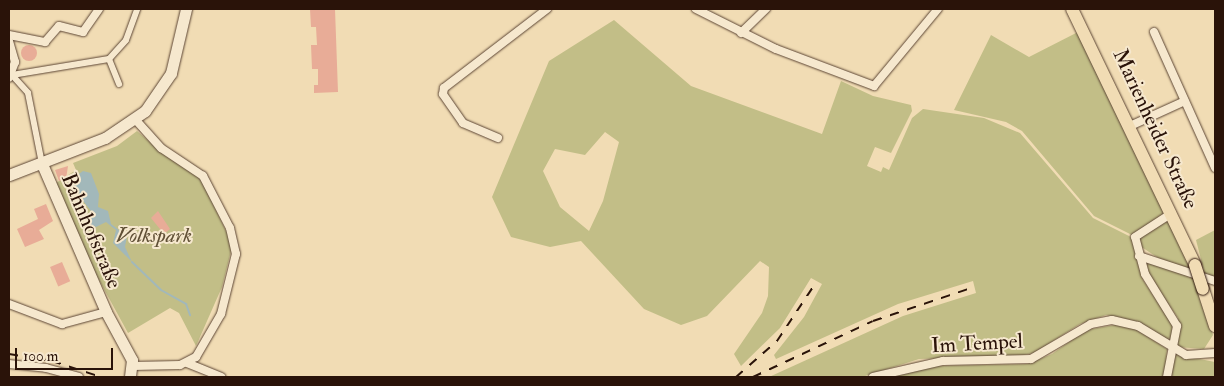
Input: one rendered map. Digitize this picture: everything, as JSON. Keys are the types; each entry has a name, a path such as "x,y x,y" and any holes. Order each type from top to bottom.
{"main road":[{"path":"9,175 42,164 105,138 135,119 156,97 171,73 186,9"},
{"name":"Marienheider Straße","path":"1072,9 1172,213 1195,265 1215,326"},
{"name":"Bahnhofstraße","path":"42,164 132,372"}],"street":[{"path":"9,35 45,42 59,26 83,32 99,9"},
{"path":"10,77 109,59 126,40 138,9"},
{"path":"498,138 463,123 443,94 444,88 547,9"},
{"path":"696,9 741,33 874,86 938,9"},
{"path":"741,33 766,9"},
{"path":"1154,32 1215,168"},
{"path":"9,41 14,57 10,77"},
{"path":"109,59 119,84"},
{"path":"10,77 28,93 42,164"},
{"path":"1130,126 1185,101"},
{"path":"135,119 161,148 203,176 235,242 234,272 221,314 201,350 187,363"},
{"path":"1166,377 1177,326 1150,285 1139,256 1135,238 1172,213"},
{"path":"1139,256 1215,281"},
{"path":"9,304 62,324 106,312"},
{"name":"Im Tempel","path":"873,377 943,361 1031,359 1091,324 1112,320 1138,326 1173,348 1194,356 1215,353"},
{"path":"132,372 187,363 221,377"},
{"path":"9,364 46,368 80,377"}],"green space":[{"path":"614,20 691,86 822,134 841,81 873,96 911,105 912,111 891,153 875,147 867,166 881,172 883,167 889,170 912,118 923,109 984,118 1020,133 1093,218 1133,238 1143,280 1172,324 1172,338 1167,339 1138,322 1106,315 1080,324 1034,353 1019,356 919,359 862,377 769,377 903,316 976,293 973,281 898,304 776,359 774,355 804,317 822,284 811,278 780,328 741,366 734,354 762,313 768,296 769,267 760,261 707,316 681,325 644,309 581,241 550,247 511,237 492,197 549,61","holes":["605,132 619,142 603,201 589,231 560,207 543,171 555,149 585,155"]},
{"path":"1078,32 1164,213 1134,236 1094,216 1022,131 1006,122 954,110 991,35 1029,57"},
{"name":"Volkspark","path":"137,131 166,156 199,175 228,235 231,251 222,287 196,346 179,313 170,308 128,333 93,269 56,183 76,170 73,163 117,146"},
{"path":"1167,221 1184,245 1191,272 1169,265 1140,246 1140,238"},
{"path":"1215,230 1215,278 1205,275 1196,240"},
{"path":"1144,261 1193,277 1213,335 1204,349 1177,347 1178,318 1149,276"},
{"path":"1126,323 1167,349 1165,377 886,377 931,366 1027,364 1052,354 1086,330"},
{"path":"1174,354 1215,362 1215,377 1168,377"}],"shaded area":[{"path":"83,171 91,173 99,194 98,207 108,211 111,224 127,236 125,247 132,262 113,243 116,230 106,222 96,227 89,224 91,211 68,182"}],"building":[{"path":"310,9 335,9 338,92 314,93 314,85 318,85 318,69 312,69 311,45 317,45 316,27 311,27"},
{"path":"29,45 35,47 37,53 35,59 29,61 23,59 21,53 23,47"},
{"path":"68,166 66,179 59,181 55,170"},
{"path":"46,204 53,221 39,230 44,239 25,247 17,229 38,219 34,209"},
{"path":"158,211 170,229 164,234 151,218"},
{"path":"62,262 70,281 58,286 50,267"}],"waterway":[{"path":"132,262 161,290 186,304 190,315"}],"railway":[{"path":"736,377 777,341 813,287"},
{"path":"753,377 873,321 968,289"},
{"path":"9,354 52,361 101,377"}]}
